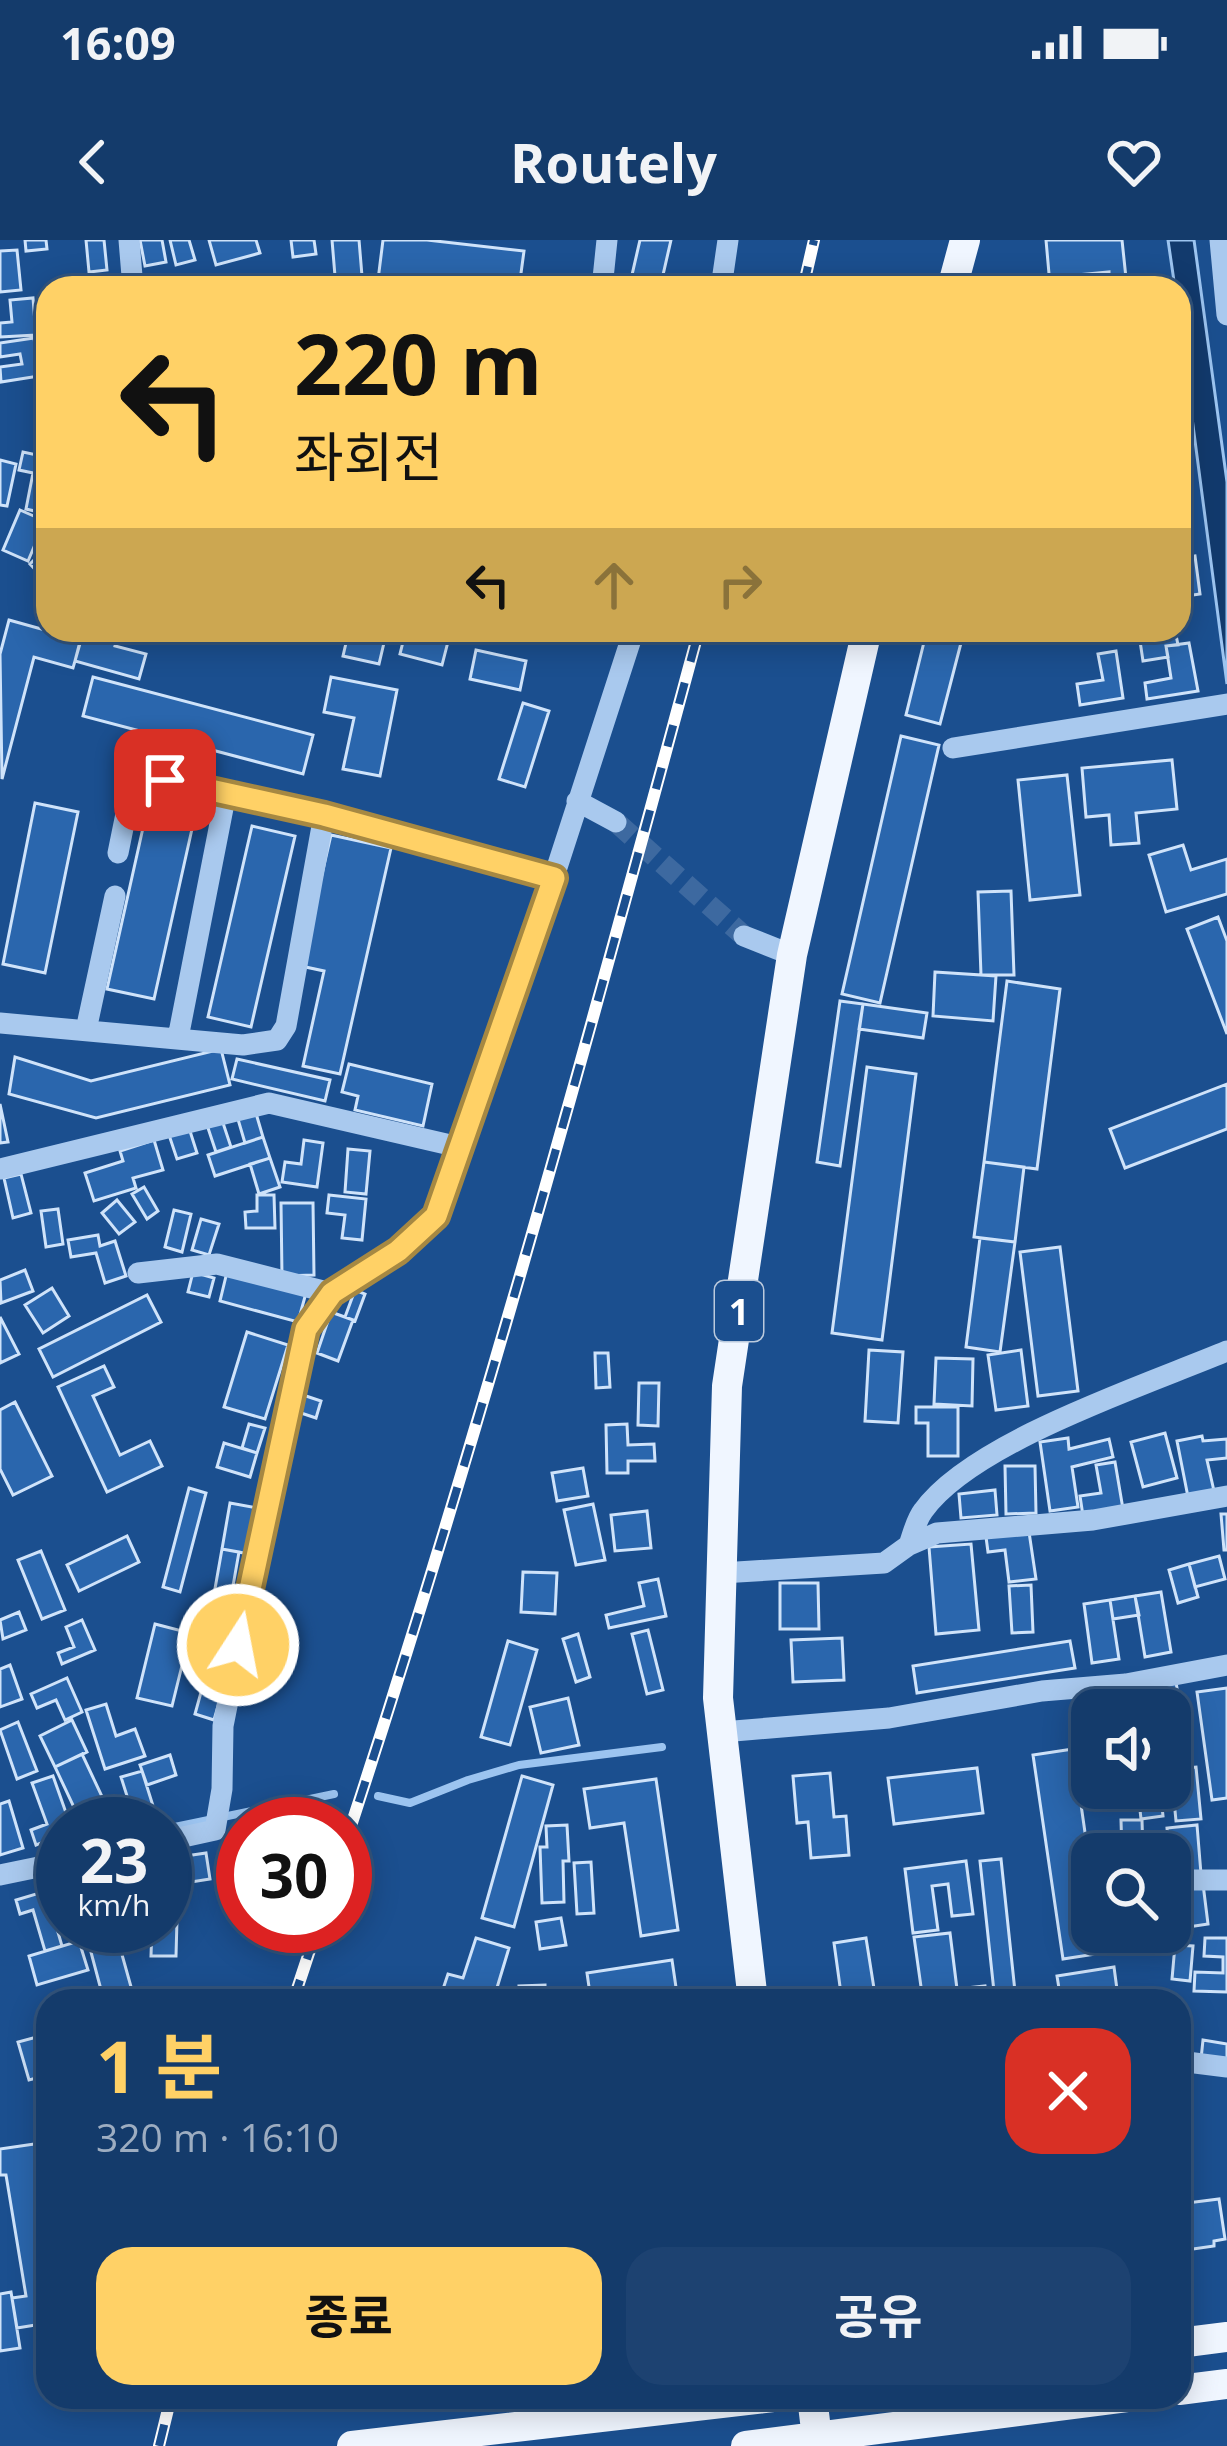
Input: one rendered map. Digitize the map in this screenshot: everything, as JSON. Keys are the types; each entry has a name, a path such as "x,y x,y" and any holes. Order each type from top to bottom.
{"main road":[{"path":"955,276 964,240"},
{"name":"1","path":"752,1989 718,1698 728,1386 791,955 863,642"},
{"path":"1191,2342 1227,2337"},
{"path":"1191,2388 1227,2384"},
{"path":"352,2446 670,2409"},
{"path":"813,2409 817,2442"},
{"path":"746,2446 817,2442 1044,2409"}],"street":[{"path":"129,240 132,276"},
{"path":"603,276 607,240"},
{"path":"723,276 728,240"},
{"path":"1220,240 1227,315"},
{"path":"192,1836 215,1831 219,1814 223,1726 306,1329 332,1293 398,1251 436,1216 630,642"},
{"path":"953,748 1225,705"},
{"path":"118,853 128,800 142,782 165,780 324,815 554,878"},
{"path":"178,1038 226,793"},
{"path":"577,801 616,822"},
{"path":"0,1023 243,1045 277,1040 286,1026 324,815"},
{"path":"86,1030 116,896"},
{"path":"744,936 791,955"},
{"path":"0,1168 269,1103 459,1147"},
{"path":"138,1273 217,1264 332,1293"},
{"path":"909,1545 921,1512 956,1477 999,1448 1227,1351"},
{"path":"721,1573 884,1563 937,1533 1093,1520 1227,1496"},
{"path":"722,1732 889,1718 1227,1665"},
{"path":"0,1875 36,1868"},
{"path":"1191,1880 1227,1880"},
{"path":"1191,2062 1227,2067"}],"water":[{"path":"1168,240 1194,240 1227,482 1227,684 1191,410 1191,276 1173,276"}],"building":[{"path":"25,240 46,240 47,249 26,251"},
{"path":"86,240 104,240 107,270 89,272"},
{"path":"140,240 162,240 166,262 145,266"},
{"path":"170,240 189,240 195,260 176,265"},
{"path":"209,240 256,240 260,253 216,265"},
{"path":"291,240 314,240 316,254 293,257"},
{"path":"332,240 359,240 362,276 335,276"},
{"path":"383,240 524,251 521,276 378,276"},
{"path":"640,240 671,240 663,276 632,276"},
{"path":"1046,240 1122,240 1126,276 1109,276 1109,272 1049,276"},
{"path":"17,250 21,290 0,292 0,251"},
{"path":"33,298 36,335 0,337 0,323 12,322 10,300"},
{"path":"34,338 36,376 1,382 0,367 22,364 20,354 0,357 0,343"},
{"path":"23,452 36,455 36,511 26,509 33,473 19,470"},
{"path":"0,460 16,464 7,506 0,505"},
{"path":"20,510 36,517 36,542 28,561 3,550"},
{"path":"1191,556 1195,556 1200,594 1191,595"},
{"path":"9,620 36,628 36,642 80,642 73,668 34,657 2,779 0,654"},
{"path":"80,642 116,642 115,646 146,654 139,679 75,661"},
{"path":"346,642 384,642 379,664 343,656"},
{"path":"403,642 448,642 442,665 400,654"},
{"path":"924,642 961,643 940,724 906,715"},
{"path":"1140,642 1177,642 1166,646 1168,657 1143,661"},
{"path":"1189,643 1198,691 1147,699 1145,683 1171,678 1166,646"},
{"path":"476,650 526,661 520,690 470,679"},
{"path":"1116,651 1123,698 1080,705 1077,684 1103,680 1098,654"},
{"path":"93,677 313,735 303,774 83,716"},
{"path":"331,677 397,690 380,776 343,769 354,718 324,712"},
{"path":"523,703 549,711 525,787 499,779"},
{"path":"901,736 939,745 880,1003 842,994"},
{"path":"1172,760 1177,809 1136,813 1139,843 1111,845 1109,815 1086,817 1082,768"},
{"path":"1067,775 1080,895 1030,900 1018,780"},
{"path":"149,801 196,811 154,999 107,989"},
{"path":"35,803 78,812 45,973 3,964"},
{"path":"252,826 295,836 251,1027 208,1017"},
{"path":"331,835 391,848 340,1074 303,1066 324,971 301,966"},
{"path":"1183,845 1191,870 1227,859 1227,894 1166,912 1149,855"},
{"path":"1011,891 1014,975 981,975 978,892"},
{"path":"1218,917 1227,941 1227,1034 1187,929"},
{"path":"935,972 996,976 993,1021 933,1016"},
{"path":"1007,981 1060,989 1037,1169 984,1162"},
{"path":"840,1001 863,1004 840,1166 817,1162"},
{"path":"863,1004 927,1013 923,1038 859,1029"},
{"path":"221,1049 230,1085 96,1118 9,1094 15,1057 91,1081"},
{"path":"237,1059 330,1080 325,1101 232,1079"},
{"path":"349,1064 432,1084 423,1126 355,1110 358,1096 342,1092"},
{"path":"867,1067 916,1074 882,1340 832,1333"},
{"path":"1227,1084 1227,1129 1125,1168 1110,1129"},
{"path":"0,1104 8,1142 0,1143"},
{"path":"255,1110 263,1137 245,1143 237,1116"},
{"path":"222,1120 231,1147 216,1152 207,1125"},
{"path":"189,1128 197,1153 177,1159 169,1135"},
{"path":"263,1137 270,1158 215,1176 208,1155"},
{"path":"154,1140 163,1170 133,1178 136,1188 94,1201 85,1173 123,1161 120,1151"},
{"path":"304,1140 323,1143 317,1187 282,1182 285,1162 301,1164"},
{"path":"348,1149 370,1151 366,1194 345,1192"},
{"path":"270,1158 280,1187 259,1194 250,1164"},
{"path":"984,1162 1024,1167 1015,1242 974,1237"},
{"path":"21,1174 31,1213 13,1218 4,1178"},
{"path":"144,1187 158,1211 147,1219 132,1194"},
{"path":"257,1195 274,1195 275,1228 246,1228 245,1212 257,1211"},
{"path":"329,1195 366,1199 362,1240 342,1238 345,1215 327,1213"},
{"path":"117,1200 135,1222 119,1234 102,1213"},
{"path":"281,1203 313,1203 314,1275 282,1276"},
{"path":"58,1209 63,1244 46,1247 41,1211"},
{"path":"174,1210 191,1214 182,1252 165,1247"},
{"path":"201,1219 219,1224 209,1255 192,1250"},
{"path":"98,1235 100,1246 115,1241 126,1276 105,1283 96,1253 71,1257 68,1240"},
{"path":"980,1238 1015,1242 1000,1352 966,1347"},
{"path":"1060,1247 1078,1391 1038,1396 1020,1252"},
{"path":"25,1270 33,1291 1,1303 0,1280"},
{"path":"193,1272 214,1278 209,1297 188,1292"},
{"path":"227,1272 306,1293 298,1322 220,1301"},
{"path":"52,1288 69,1316 43,1333 25,1305"},
{"path":"355,1290 365,1294 355,1321 345,1317"},
{"path":"147,1295 161,1322 53,1377 39,1349"},
{"path":"331,1312 353,1320 338,1361 317,1353"},
{"path":"0,1317 19,1354 0,1363"},
{"path":"247,1332 288,1345 265,1419 224,1407"},
{"path":"869,1350 903,1352 898,1423 865,1421"},
{"path":"1021,1350 1028,1406 996,1410 988,1355"},
{"path":"595,1353 608,1353 610,1387 596,1388"},
{"path":"936,1358 973,1359 972,1406 934,1404"},
{"path":"104,1366 114,1387 93,1396 120,1455 150,1441 162,1466 107,1492 58,1387"},
{"path":"639,1383 659,1383 658,1426 638,1425"},
{"path":"300,1394 321,1401 316,1418 295,1411"},
{"path":"15,1402 52,1476 13,1495 0,1469 0,1410"},
{"path":"916,1407 958,1407 958,1456 928,1456 928,1423 916,1423"},
{"path":"249,1424 265,1428 257,1453 242,1448"},
{"path":"627,1424 628,1445 654,1444 655,1461 628,1461 628,1473 607,1473 606,1425"},
{"path":"1165,1433 1177,1478 1143,1487 1131,1442"},
{"path":"1202,1436 1203,1441 1227,1439 1227,1458 1207,1460 1214,1491 1188,1497 1177,1441"},
{"path":"1068,1438 1069,1449 1109,1439 1113,1457 1072,1467 1078,1507 1050,1511 1040,1442"},
{"path":"224,1443 257,1453 250,1477 217,1467"},
{"path":"1115,1462 1123,1509 1083,1516 1080,1496 1101,1493 1096,1465"},
{"path":"1005,1466 1035,1466 1036,1513 1006,1514"},
{"path":"583,1468 588,1496 557,1501 552,1473"},
{"path":"189,1488 206,1493 180,1592 163,1587"},
{"path":"995,1490 997,1515 961,1518 959,1494"},
{"path":"230,1503 257,1508 249,1554 222,1549"},
{"path":"593,1504 605,1560 576,1565 564,1510"},
{"path":"647,1511 651,1548 615,1551 611,1515"},
{"path":"1221,1514 1227,1514 1227,1550 1224,1550"},
{"path":"1029,1532 1036,1579 1009,1582 1005,1550 988,1552 986,1537"},
{"path":"127,1536 139,1562 79,1591 67,1565"},
{"path":"971,1544 979,1630 936,1634 929,1547"},
{"path":"222,1549 239,1552 227,1620 210,1617"},
{"path":"41,1551 65,1610 42,1619 18,1560"},
{"path":"1219,1556 1225,1579 1195,1587 1189,1564"},
{"path":"1189,1564 1198,1597 1178,1603 1169,1570"},
{"path":"523,1572 557,1573 555,1614 521,1612"},
{"path":"658,1579 666,1616 609,1628 606,1615 644,1606 639,1583"},
{"path":"780,1583 818,1583 819,1629 780,1629"},
{"path":"1031,1585 1033,1632 1012,1633 1009,1586"},
{"path":"1161,1592 1171,1652 1145,1657 1135,1596"},
{"path":"1135,1596 1139,1615 1113,1619 1110,1600"},
{"path":"1110,1600 1119,1659 1092,1663 1084,1604"},
{"path":"19,1612 26,1630 3,1639 0,1620"},
{"path":"82,1620 95,1650 62,1664 58,1653 74,1647 66,1627"},
{"path":"155,1624 190,1633 172,1706 137,1698"},
{"path":"648,1630 663,1690 647,1694 632,1634"},
{"path":"578,1634 590,1677 576,1682 563,1639"},
{"path":"842,1638 844,1680 793,1682 791,1640"},
{"path":"508,1641 537,1650 510,1745 481,1737"},
{"path":"1070,1641 1075,1668 917,1693 913,1666"},
{"path":"211,1656 231,1661 214,1720 195,1714"},
{"path":"10,1665 22,1699 0,1707 0,1669"},
{"path":"67,1678 82,1712 65,1720 56,1700 37,1708 31,1694"},
{"path":"1176,1682 1177,1689 1125,1689"},
{"path":"1227,1688 1227,1798 1212,1800 1197,1692"},
{"path":"568,1698 579,1745 541,1753 530,1707"},
{"path":"106,1704 116,1736 135,1729 145,1756 105,1769 86,1710"},
{"path":"72,1720 87,1752 55,1767 40,1736"},
{"path":"18,1722 37,1771 17,1779 0,1730"},
{"path":"1071,1749 1071,1809 1082,1809 1085,1833 1071,1833 1071,1953 1102,1953 1063,1959 1033,1755"},
{"path":"82,1754 102,1797 69,1797 55,1767"},
{"path":"170,1755 176,1775 147,1785 140,1765"},
{"path":"1191,1767 1196,1767 1201,1819 1176,1821 1175,1809 1191,1809"},
{"path":"977,1768 983,1813 894,1824 888,1778"},
{"path":"142,1771 150,1797 127,1797 121,1777"},
{"path":"830,1773 834,1817 846,1816 849,1855 811,1858 808,1822 797,1823 793,1776"},
{"path":"53,1776 60,1797 37,1797 32,1783"},
{"path":"522,1776 553,1785 514,1927 482,1918"},
{"path":"656,1779 678,1930 641,1936 624,1823 590,1828 584,1789"},
{"path":"9,1801 23,1848 0,1855 0,1804"},
{"path":"1140,1809 1162,1809 1163,1816 1141,1819"},
{"path":"1121,1820 1142,1820 1142,1833 1121,1833"},
{"path":"567,1825 564,1902 542,1903 540,1847 547,1847 546,1826"},
{"path":"1197,1825 1201,1874 1191,1875 1191,1833 1167,1833 1167,1828"},
{"path":"206,1853 210,1879 192,1882 192,1855"},
{"path":"1001,1859 1015,1989 994,1989 980,1861"},
{"path":"966,1861 973,1914 952,1916 948,1884 932,1886 938,1930 913,1933 905,1869"},
{"path":"591,1862 594,1913 577,1914 574,1863"},
{"path":"1203,1884 1208,1924 1191,1927 1191,1886"},
{"path":"36,1894 36,1920 33,1910 20,1914 16,1900"},
{"path":"561,1918 566,1945 540,1949 536,1922"},
{"path":"950,1933 957,1989 921,1989 914,1937"},
{"path":"476,1938 509,1948 497,1989 443,1989 448,1974 463,1978"},
{"path":"866,1938 874,1989 840,1989 834,1943"},
{"path":"1205,1938 1227,1938 1227,1992 1194,1991 1195,1972 1223,1973 1223,1957 1204,1956"},
{"path":"1193,1946 1190,1981 1172,1979 1174,1953 1191,1953"},
{"path":"83,1953 88,1970 37,1985 29,1956"},
{"path":"91,1953 122,1953 132,1989 101,1989"},
{"path":"672,1960 676,1989 589,1989 587,1973"},
{"path":"1114,1967 1117,1989 1059,1989 1057,1976"},
{"path":"545,1985 545,1989 519,1989"},
{"path":"36,2037 36,2078 29,2080 18,2042"},
{"path":"1203,2040 1227,2044 1227,2063 1201,2059"},
{"path":"36,2144 36,2325 17,2328 12,2298 26,2296 6,2175 0,2175 0,2149"},
{"path":"1219,2199 1225,2239 1191,2249 1191,2202"},
{"path":"11,2292 20,2348 0,2351 0,2294"}],"waterway":[{"path":"378,1796 410,1803 519,1765 662,1747"},
{"path":"192,1823 334,1794"}],"tunnel":[{"path":"616,822 744,936"}],"railway":[{"path":"806,276 814,240"},
{"path":"360,1797 486,1391 696,642"},
{"path":"297,1989 309,1953"},
{"path":"159,2446 168,2409"}],"route":[{"path":"165,780 324,815 554,878 436,1216 398,1251 332,1293 306,1329 238,1645"}]}
